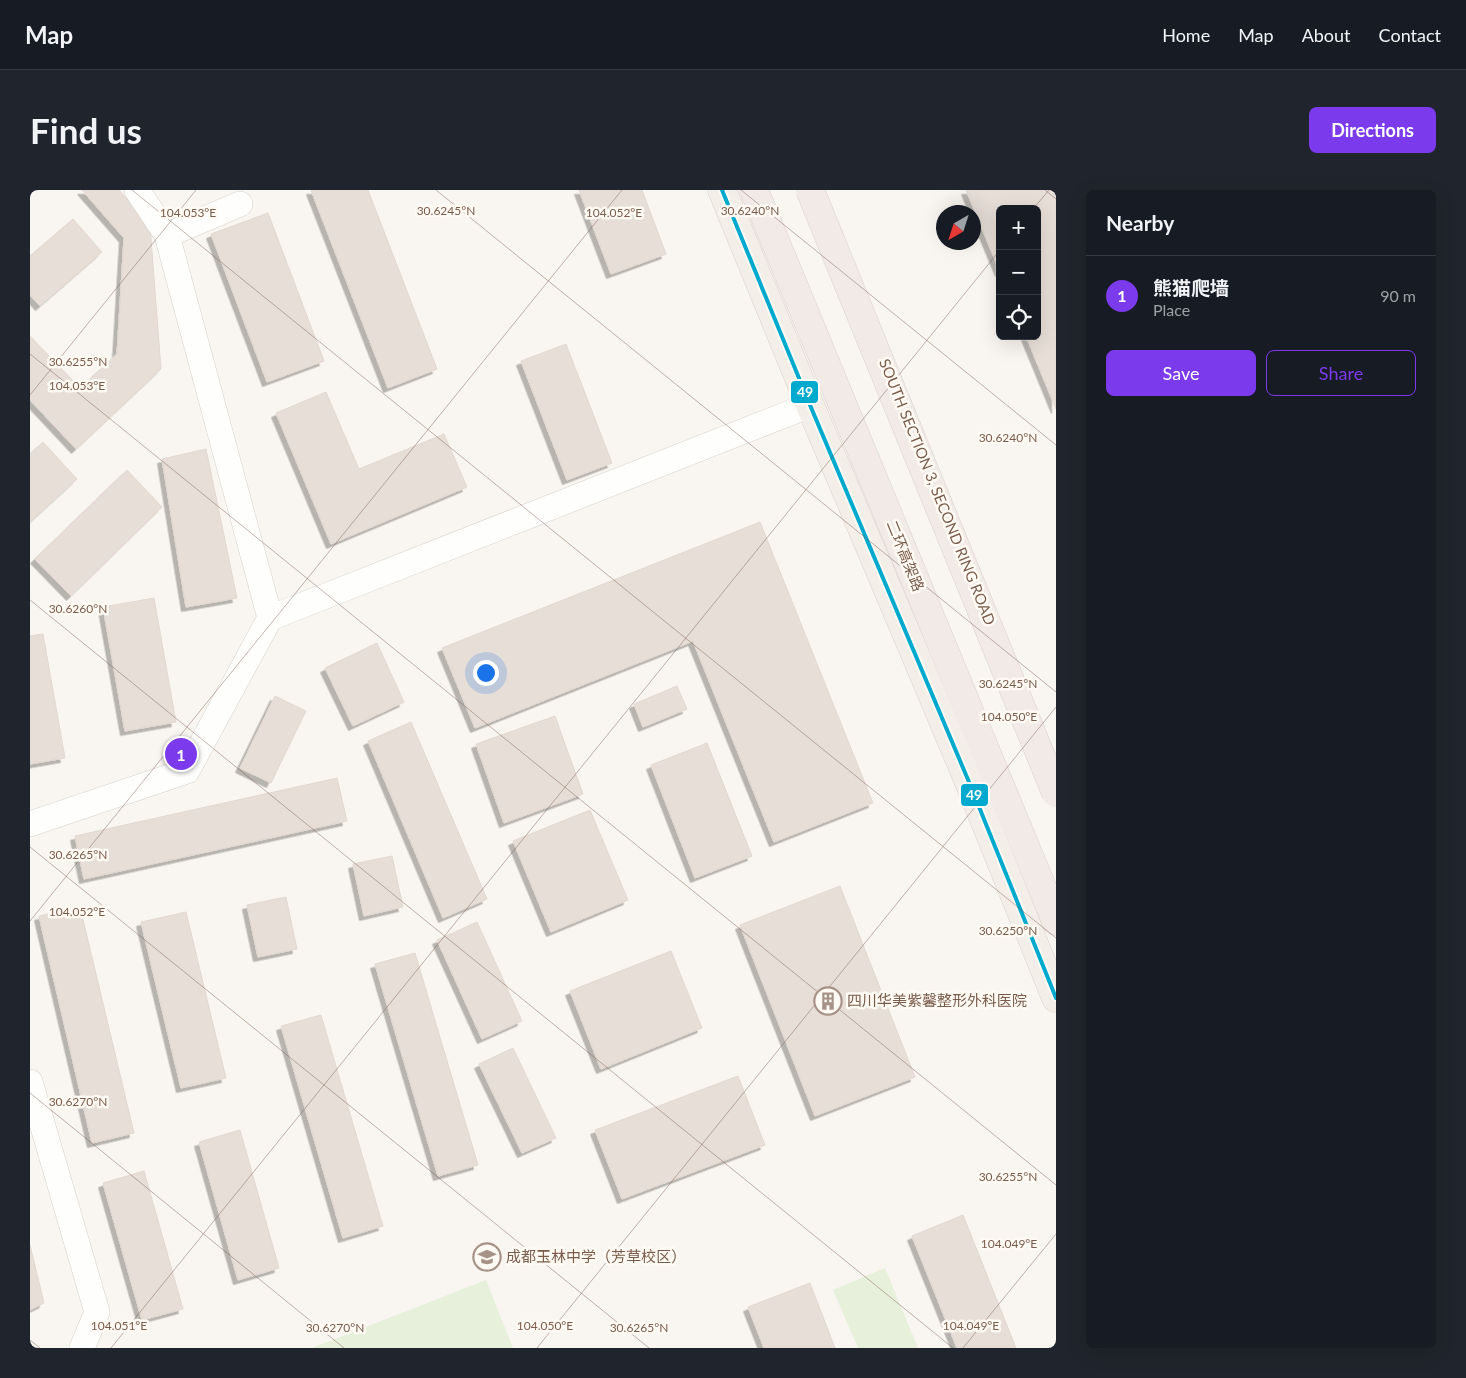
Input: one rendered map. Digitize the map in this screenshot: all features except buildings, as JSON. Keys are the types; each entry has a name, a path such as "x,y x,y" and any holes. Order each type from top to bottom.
{"highway":[{"name":"二环高架路","path":"754,190 1056,921"},
{"path":"810,190 1056,794"}],"main road":[{"path":"722,190 810,405 969,782 1056,998"},
{"name":"SOUTH SECTION 3, SECOND RING ROAD","path":"817,190 1056,794"}],"street":[{"path":"137,190 167,235 270,618"},
{"path":"167,235 240,204"},
{"path":"30,824 187,771 270,618 810,405"},
{"path":"30,1082 97,1312 82,1348"}],"green space":[{"path":"885,1268 918,1348 858,1348 833,1290"},
{"path":"486,1280 513,1348 312,1348"}],"transit line":[{"name":"49","path":"722,190 810,405 969,782 1056,998"}],"place":[{"name":"熊猫爬墙","path":"181,754"},
{"name":"四川华美紫馨整形外科医院","path":"828,1001"},
{"name":"成都玉林中学（芳草校区）","path":"487,1257"}]}
